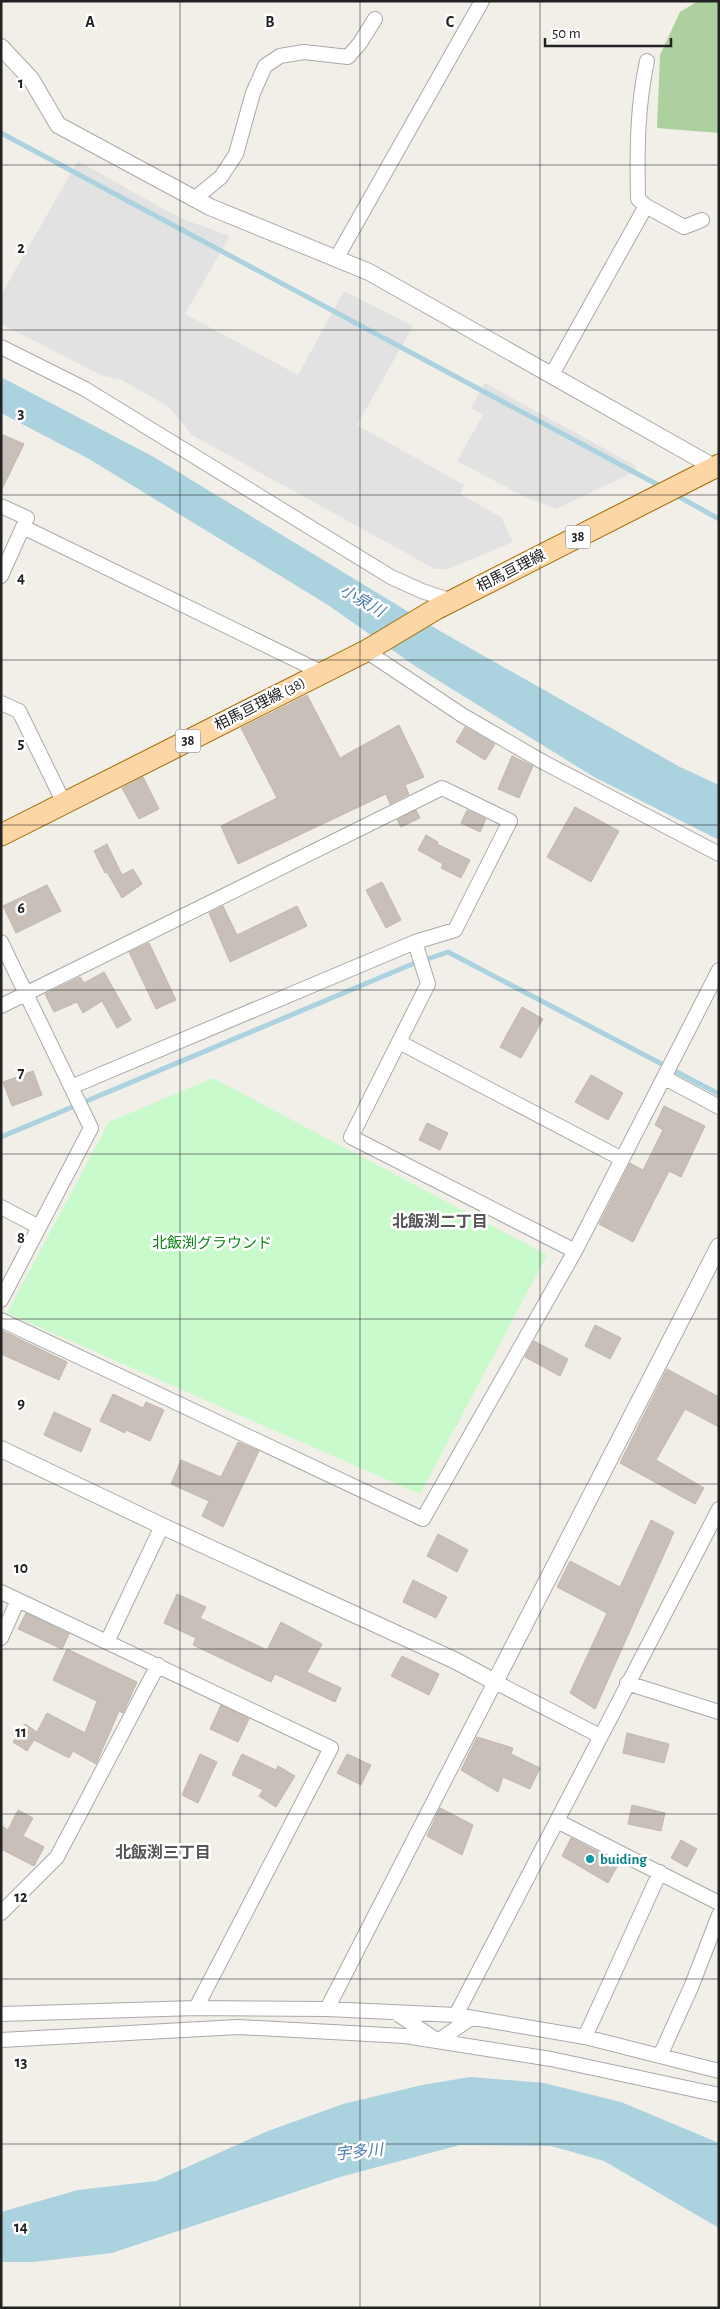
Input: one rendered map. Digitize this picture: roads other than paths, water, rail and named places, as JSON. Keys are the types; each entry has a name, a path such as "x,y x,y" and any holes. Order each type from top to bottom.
{"main road":[{"name":"相馬亘理線","path":"444,605 717,468"},
{"name":"相馬亘理線 (38)","path":"1,835 370,649 444,605"}],"street":[{"path":"336,259 482,1"},
{"path":"194,199 221,177 236,154 253,93 265,66 280,56 304,52 348,57 360,43 375,19"},
{"path":"1,48 31,78 58,124 210,208 369,272 717,468"},
{"path":"648,61 641,90 636,144 638,199 646,206 684,227 702,220"},
{"path":"551,376 646,206"},
{"path":"1,347 86,389 391,577 422,591 444,605"},
{"path":"1,506 27,518 1,576"},
{"path":"23,527 323,673"},
{"path":"370,649 462,714 543,762 719,854"},
{"path":"1,703 18,711 64,803"},
{"path":"1,1006 442,788 510,821 455,930 72,1091"},
{"path":"1,942 91,1128 1,1300"},
{"path":"416,945 428,984 352,1137 575,1251"},
{"path":"1,1320 423,1519 575,1251 719,970"},
{"path":"399,1042 622,1159"},
{"path":"668,1072 719,1107"},
{"path":"1,1208 39,1227"},
{"path":"326,2009 719,1246"},
{"path":"1,1449 162,1526 456,1661 600,1736"},
{"path":"456,2015 719,1509"},
{"path":"107,1642 162,1526"},
{"path":"1,1592 331,1748 196,2008"},
{"path":"1,1638 18,1600"},
{"path":"1,1914 57,1858 158,1665"},
{"path":"627,1683 719,1712"},
{"path":"557,1820 719,1903"},
{"path":"585,2037 660,1872"},
{"path":"660,2056 692,1985 719,1915"},
{"path":"1,2014 196,2008 326,2009 456,2015 585,2037 719,2071"},
{"path":"395,2012 438,2041"},
{"path":"438,2041 471,2018"},
{"path":"1,2040 238,2027 405,2036 551,2059 719,2095"},
{"path":"691,2064 700,2081 719,2095"}],"water":[{"name":"小泉川","path":"1,377 152,456 440,631 680,767 719,785 719,840 594,777 415,666 328,605 89,459 1,413"},
{"name":"宇多川","path":"470,2077 544,2083 621,2102 719,2143 719,2228 604,2161 551,2146 460,2145 340,2177 112,2253 33,2262 1,2262 1,2212 78,2190 156,2181 268,2131 343,2104 422,2085"}],"waterway":[{"path":"1,133 662,487"},
{"path":"674,494 719,519"},
{"path":"1,1137 410,965 448,952 719,1094"}],"place":[{"name":"buiding","path":"590,1859"}],"district":[{"name":"北飯渕二丁目","path":"440,1222"},
{"name":"北飯渕三丁目","path":"163,1853"}],"park label":[{"name":"北飯渕グラウンド","path":"212,1243"}]}
